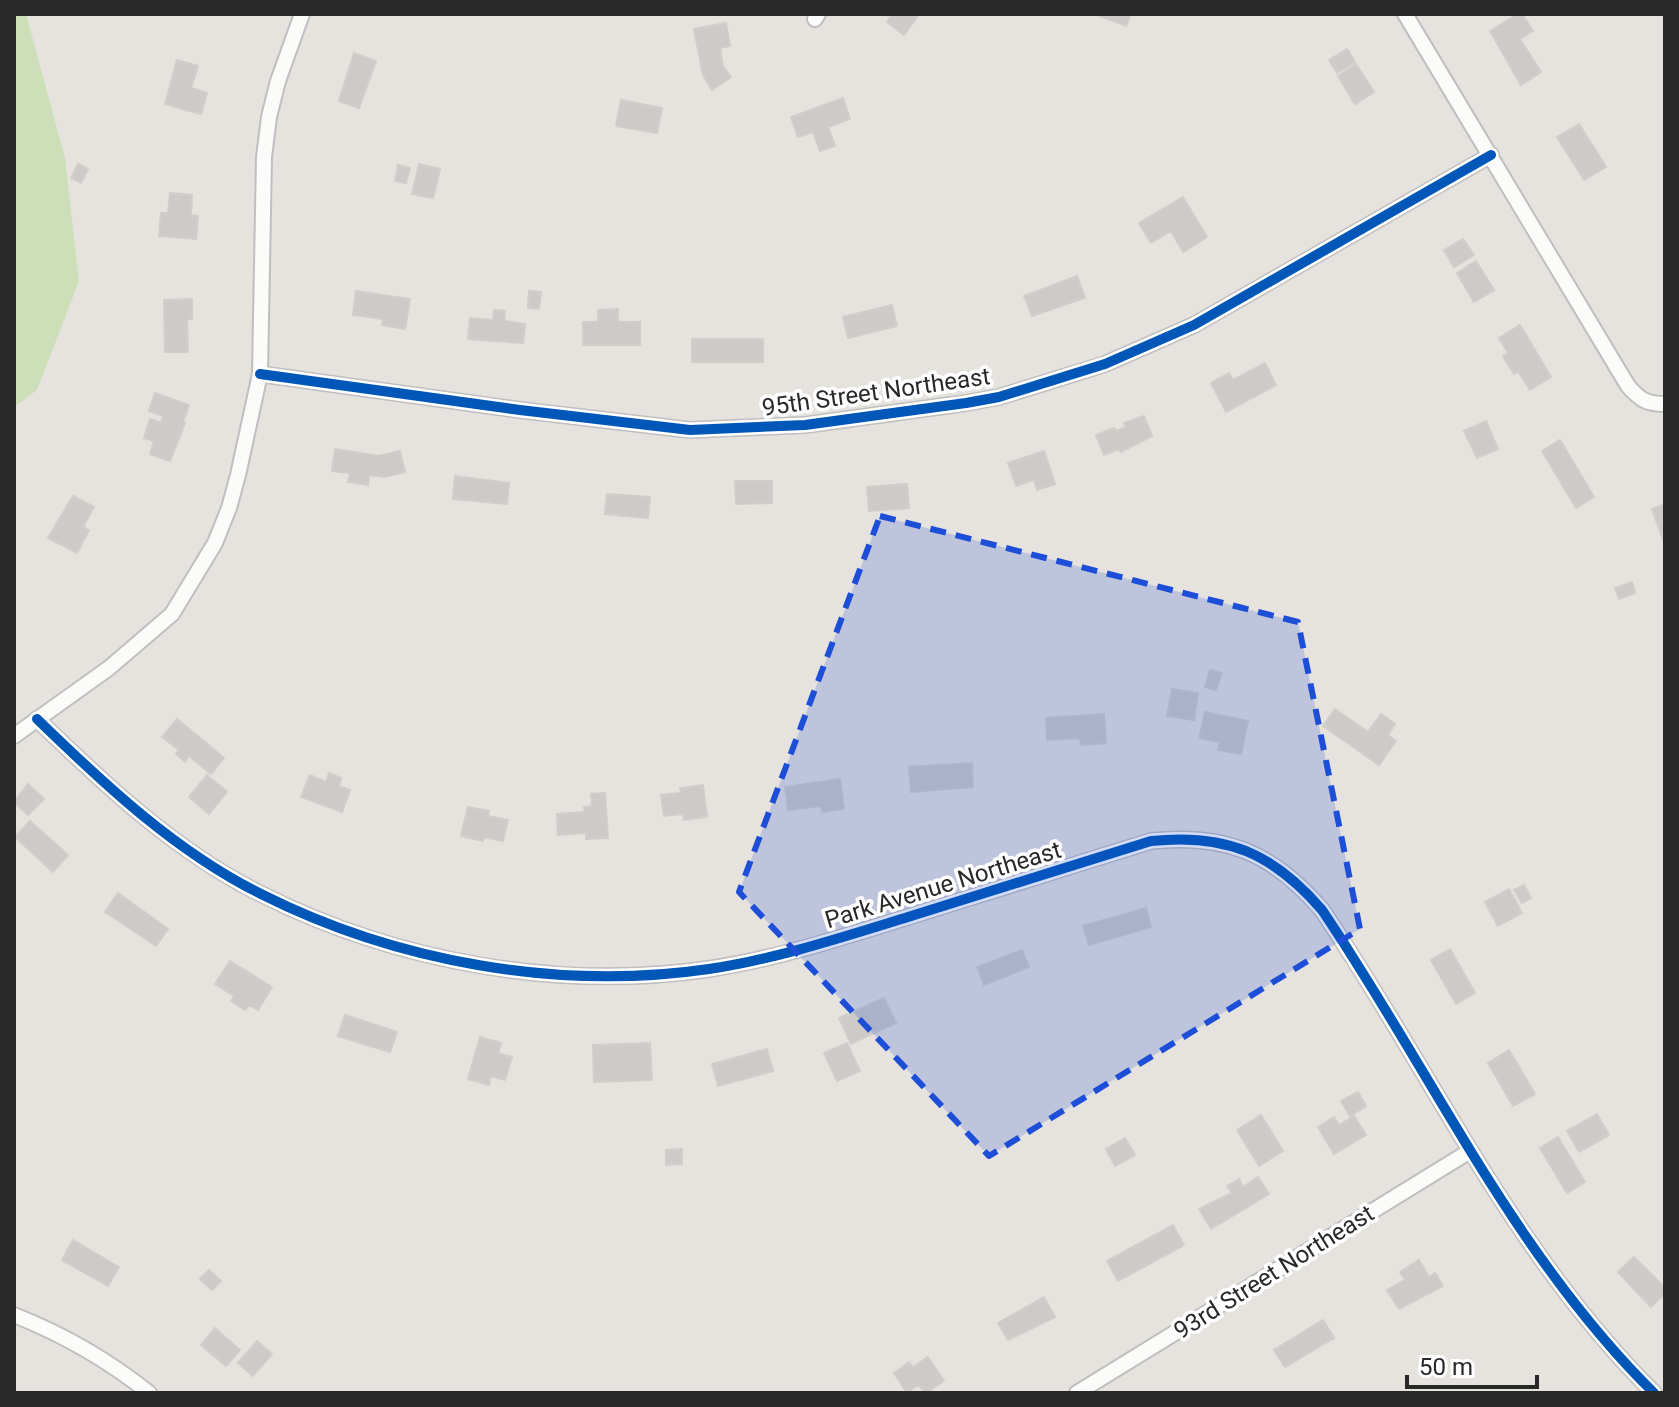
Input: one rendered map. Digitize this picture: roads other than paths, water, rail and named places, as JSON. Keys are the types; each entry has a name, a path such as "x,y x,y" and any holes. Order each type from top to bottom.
{"street":[{"path":"14,736 109,668 172,614 203,568 229,508 260,374 264,157 273,101 302,14"},
{"path":"1405,14 1628,386 1639,399 1649,404 1665,404"},
{"name":"95th Street Northeast","path":"260,374 690,430 805,425 966,403 999,397 1105,364 1194,325 1491,155"},
{"name":"Park Avenue Northeast","path":"37,719 90,771 160,828 259,894 309,916 417,950 498,969 556,975 630,976 711,968 830,941 1151,841 1184,838 1216,840 1245,849 1300,884 1322,910 1470,1151 1564,1290 1654,1393"},
{"name":"93rd Street Northeast","path":"1077,1393 1470,1151"},
{"path":"14,1315 48,1328 111,1364 149,1393"}]}
